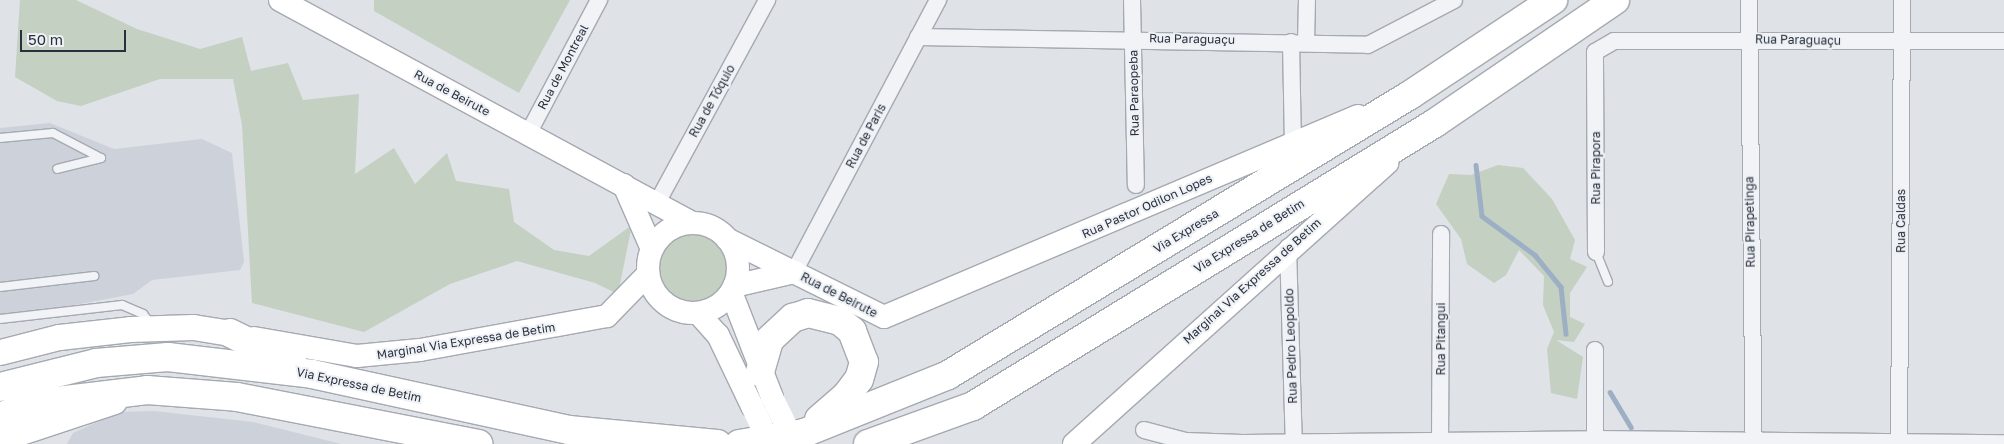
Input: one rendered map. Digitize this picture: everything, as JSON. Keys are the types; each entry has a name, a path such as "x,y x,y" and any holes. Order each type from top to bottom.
{"highway":[{"name":"Via Expressa","path":"799,438 948,374 1410,95 1552,0"},
{"name":"Via Expressa de Betim","path":"868,444 973,406 1435,123 1616,0"},
{"path":"739,444 799,438 859,379 864,362 852,332 825,314 792,318 770,340 760,372"},
{"path":"230,333 312,374"},
{"name":"Via Expressa de Betim","path":"0,387 96,363 168,357 312,374 569,430 717,444"},
{"path":"0,417 32,404 147,390 237,397 333,414 478,444"},
{"path":"333,414 382,444"}],"main road":[{"name":"Marginal Via Expressa de Betim","path":"0,352 59,337 153,328 192,327 230,333"},
{"path":"0,439 147,390"}],"street":[{"name":"Rua de Beirute","path":"280,0 528,134 658,201 692,223"},
{"name":"Rua de Montreal","path":"528,134 599,0"},
{"name":"Rua de Tóquio","path":"658,201 768,0"},
{"name":"Rua de Paris","path":"794,272 938,0"},
{"name":"Rua Paraopeba","path":"1132,0 1136,185"},
{"path":"1293,142 1298,42 1307,0"},
{"name":"Rua Paraguaçu","path":"918,37 1133,38 1298,42 1368,46 1454,0"},
{"name":"Rua Pirapetinga","path":"1749,0 1747,39 1754,444"},
{"name":"Rua Caldas","path":"1900,441 1902,0"},
{"name":"Rua Paraguaçu","path":"1595,52 1614,41 1747,39 2004,41"},
{"name":"Rua Pirapora","path":"1595,52 1596,252"},
{"name":"Rua Pastor Odilon Lopes","path":"884,317 1293,142 1410,95"},
{"name":"Marginal Via Expressa de Betim","path":"1074,444 1288,247 1435,123"},
{"path":"624,184 652,249"},
{"path":"770,444 762,401 760,372 733,289 737,261 727,238 705,224 692,223 668,230 652,249 648,274 666,304 698,313 718,335 762,401 799,438"},
{"name":"Rua Pitangui","path":"1440,443 1441,234"},
{"name":"Rua de Beirute","path":"727,238 884,317"},
{"name":"Rua Pedro Leopoldo","path":"1288,247 1294,443"},
{"name":"Rua de Beirute","path":"733,289 794,272"},
{"name":"Marginal Via Expressa de Betim","path":"230,333 357,356 420,350 607,316 648,274"},
{"path":"698,313 722,302 733,289"},
{"path":"1595,350 1595,441"},
{"path":"1144,430 1186,441 1294,443 1595,441 1754,444 1900,441 2004,443"}],"lane":[{"path":"0,138 53,133 101,158 57,170"},
{"name":"Rua Pirapora","path":"1596,252 1608,282"},
{"path":"0,287 94,276"},
{"path":"0,319 122,305 143,314 153,328"}],"shaded area":[{"path":"50,123 114,149 202,139 232,153 244,262 240,270 152,280 133,294 0,319 0,128"},
{"path":"154,411 253,422 341,444 67,444 73,433 119,412"}],"green space":[{"path":"20,0 76,0 137,29 200,49 242,37 251,71 288,63 303,100 359,94 355,174 394,148 415,184 447,153 456,181 509,189 514,222 554,250 589,256 632,225 618,294 595,283 517,261 450,284 364,332 252,303 242,125 233,79 160,79 81,106 57,101 15,77"},
{"path":"374,0 570,0 519,93 374,11"},
{"path":"1498,165 1523,168 1552,199 1575,240 1570,259 1587,267 1570,293 1570,317 1585,324 1574,342 1556,340 1583,357 1577,399 1551,393 1547,349 1554,332 1543,305 1544,276 1519,250 1506,275 1494,283 1467,264 1461,239 1436,204 1449,174 1471,175"},
{"path":"700,232 719,242 727,254 729,268 727,282 719,294 707,302 686,304 667,294 659,282 657,261 667,242 679,234"}],"waterway":[{"path":"1476,165 1482,216 1535,255 1561,287 1566,334"},
{"path":"1610,392 1631,427"}]}
